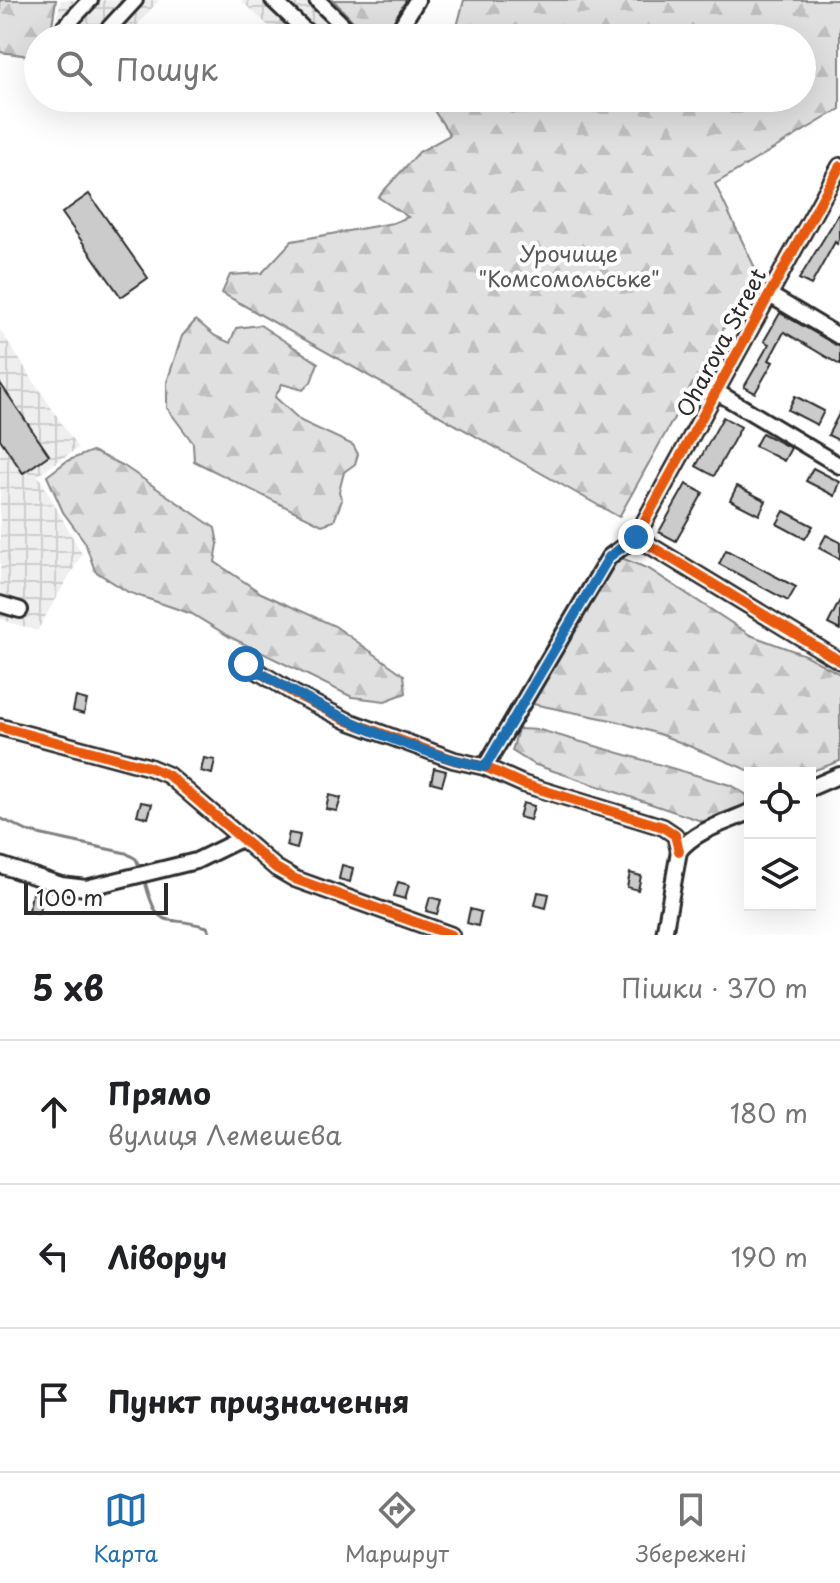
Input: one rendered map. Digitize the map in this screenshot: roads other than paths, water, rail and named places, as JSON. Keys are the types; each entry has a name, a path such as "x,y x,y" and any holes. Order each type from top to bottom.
{"street":[{"path":"67,24 90,0"},
{"path":"113,24 135,0"},
{"path":"273,0 298,24"},
{"path":"317,0 342,24"},
{"path":"402,24 417,0"},
{"name":"Oharova Street","path":"636,537 768,294 838,176"},
{"path":"768,294 840,337"},
{"path":"717,392 840,466"},
{"path":"485,767 609,557 636,537 840,661"},
{"path":"0,604 20,610"},
{"path":"246,664 348,721 454,760 485,767 523,784 663,827 675,835 679,851 664,935"},
{"path":"0,727 149,767 168,775 276,868 295,879 451,935"},
{"path":"816,785 840,775"},
{"path":"679,851 688,840 700,833 744,815"},
{"path":"0,865 61,885 86,888 196,861 241,839"}],"waterway":[{"path":"0,818 29,832 126,853 136,859 141,871"},
{"path":"144,878 159,915 164,919 207,927 211,935"}],"park label":[{"name":"Урочище \"Комсомольське\"","path":"569,264"}]}
